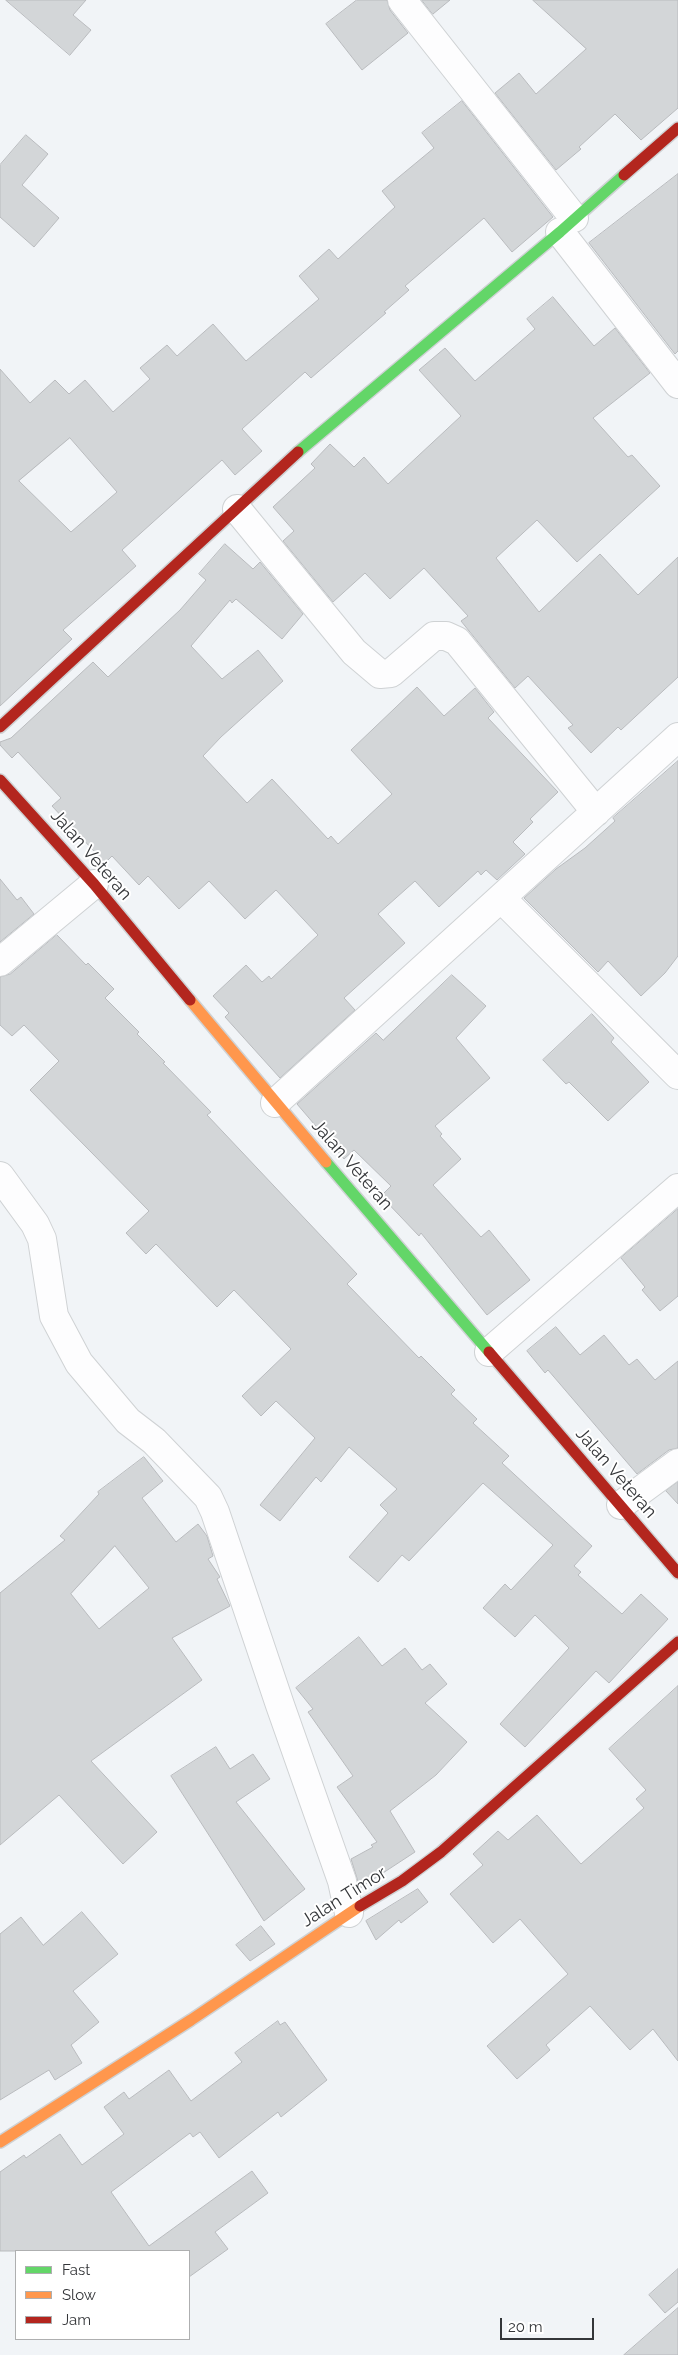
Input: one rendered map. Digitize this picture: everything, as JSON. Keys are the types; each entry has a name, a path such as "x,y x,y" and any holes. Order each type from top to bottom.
{"street":[{"path":"402,0 567,225 678,384"},
{"path":"0,727 306,444 567,225 678,128"},
{"path":"237,508 354,652 380,674 392,673 434,636 446,636 457,641 596,812"},
{"path":"276,1103 678,737"},
{"name":"Jalan Veteran","path":"0,780 94,884 276,1103 678,1573"},
{"path":"0,962 94,884"},
{"path":"501,898 678,1075"},
{"path":"0,1176 35,1224 42,1240 54,1316 79,1363 128,1421 154,1441 208,1497 215,1512 342,1881 354,1910"},
{"path":"489,1352 678,1188"},
{"path":"621,1505 678,1464"},
{"name":"Jalan Timor","path":"0,2142 191,2020 354,1910 402,1881 441,1852 678,1642"}],"building":[{"path":"6,0 86,0 73,15 91,30 70,55"},
{"path":"357,0 387,0 390,10 408,33 362,70 326,24"},
{"path":"422,0 450,0 433,14"},
{"path":"533,0 678,0 678,108 641,140 615,114 579,147 581,149 556,170 495,93 519,73 536,94 586,49"},
{"path":"462,101 553,217 512,252 484,218 405,286 409,290 384,312 386,313 311,378 305,372 242,429 262,451 235,475 222,460 122,550 136,566 63,630 72,639 0,706 0,369 30,403 55,380 69,394 85,380 113,412 150,379 140,368 167,345 177,356 213,324 246,361 319,299 299,276 329,249 338,259 395,207 382,191 434,148 422,133","holes":["70,438 117,492 71,532 19,481"]},
{"path":"26,135 48,154 22,185 59,218 34,247 0,217 0,165"},
{"path":"678,174 678,351 675,354 589,243"},
{"path":"553,297 594,346 615,328 650,373 593,418 628,457 632,455 660,486 577,562 537,520 496,558 539,612 600,554 638,595 678,557 678,677 621,730 618,727 591,753 568,728 573,725 528,676 515,688 461,621 468,616 424,568 390,599 365,573 333,602 283,541 294,531 273,507 315,468 311,464 330,444 354,467 364,457 388,484 461,416 419,370 445,348 475,381 535,329 527,319"},
{"path":"225,544 253,569 260,562 303,614 282,639 236,599 232,603 230,600 191,646 222,679 258,650 283,681 221,737 203,756 247,803 272,779 328,839 331,836 338,844 392,794 351,750 417,687 444,716 475,688 494,712 488,718 558,792 530,819 533,822 513,842 525,854 497,880 486,870 481,875 478,871 439,907 415,881 378,914 405,943 344,998 355,1010 280,1078 225,1017 229,1013 213,996 246,965 262,982 269,976 271,979 318,935 276,890 245,919 209,881 179,909 148,876 139,885 112,856 105,863 52,806 61,798 18,752 12,758 0,745 0,742 11,738 93,662 108,677 180,610 206,580 199,574"},
{"path":"678,761 678,956 665,973 641,996 608,961 598,972 524,898 556,869 585,848 615,821 613,818"},
{"path":"0,879 17,900 21,897 34,914 0,942"},
{"path":"57,935 86,965 88,963 114,989 105,998 139,1032 137,1034 165,1062 163,1063 211,1112 207,1115 357,1274 347,1284 419,1358 421,1356 455,1390 451,1394 477,1419 473,1423 509,1456 502,1463 592,1546 574,1566 581,1572 578,1575 622,1614 641,1594 668,1619 609,1683 596,1671 525,1747 500,1724 569,1648 535,1615 515,1637 483,1608 505,1584 511,1590 553,1545 483,1483 409,1561 402,1555 378,1582 349,1557 388,1513 380,1505 397,1489 349,1447 321,1482 316,1477 280,1521 260,1505 315,1438 276,1401 261,1416 242,1396 291,1349 234,1290 217,1307 156,1244 146,1254 126,1233 149,1211 30,1090 59,1061 24,1025 12,1036 0,1025 0,977 10,974"},
{"path":"452,975 486,1006 456,1038 490,1078 435,1126 442,1134 440,1136 461,1159 433,1185 481,1237 489,1230 530,1280 487,1315 421,1233 419,1236 381,1196 391,1186 354,1150 344,1159 297,1104 376,1033 383,1040"},
{"path":"592,1014 614,1038 611,1042 649,1082 608,1121 569,1082 566,1084 543,1060"},
{"path":"678,1209 678,1296 660,1311 642,1290 645,1287 621,1258"},
{"path":"556,1327 580,1355 604,1335 629,1365 637,1359 655,1380 678,1361 678,1448 669,1450 637,1474 548,1370 545,1373 527,1351"},
{"path":"144,1457 163,1481 142,1498 176,1542 198,1524 207,1536 213,1556 208,1559 220,1577 217,1579 230,1606 172,1638 202,1680 91,1761 157,1832 123,1864 59,1795 0,1845 0,1593 65,1540 60,1536 99,1494 98,1492","holes":["115,1546 149,1588 99,1629 71,1594"]},
{"path":"678,1482 678,1504 666,1491"},
{"path":"359,1637 382,1666 405,1648 422,1670 430,1664 447,1684 425,1703 467,1742 436,1775 390,1811 415,1852 360,1888 351,1859 373,1847 371,1845 377,1842 337,1787 353,1776 308,1712 313,1709 296,1688"},
{"path":"678,1686 678,2061 653,2029 630,2050 590,2006 546,2045 550,2050 517,2079 487,2046 568,1974 520,1919 493,1943 450,1894 483,1865 473,1854 498,1831 508,1840 537,1815 581,1864 644,1808 636,1799 646,1790 609,1749"},
{"path":"216,1747 230,1769 253,1754 270,1779 236,1802 305,1889 264,1921 171,1776"},
{"path":"418,1889 428,1902 401,1923 399,1920 376,1940 366,1921"},
{"path":"82,1912 118,1954 73,1991 99,2022 71,2045 82,2063 55,2080 49,2070 0,2100 0,1934 21,1917 43,1945"},
{"path":"261,1926 275,1944 250,1961 236,1945"},
{"path":"278,2021 280,2025 285,2022 327,2080 281,2117 278,2112 219,2158 200,2132 193,2137 190,2133 111,2192 149,2246 252,2171 268,2193 215,2232 228,2249 190,2276 190,2250 0,2251 0,2172 24,2155 26,2158 60,2134 82,2165 124,2134 104,2107 124,2092 129,2099 169,2070 191,2101 242,2062 235,2053"},
{"path":"678,2269 678,2302 665,2313 649,2295"},
{"path":"678,2308 678,2355 624,2355"}],"traffic: fast":[{"path":"298,452 560,232 624,175"},
{"path":"326,1162 489,1352"}],"traffic: slow":[{"path":"190,1000 326,1162"},
{"path":"0,2142 191,2020 360,1906"}],"traffic: jam":[{"path":"624,175 678,128"},
{"path":"0,727 298,452"},
{"path":"0,780 94,884 190,1000"},
{"path":"489,1352 678,1573"},
{"path":"360,1906 402,1881 441,1852 678,1642"}]}
